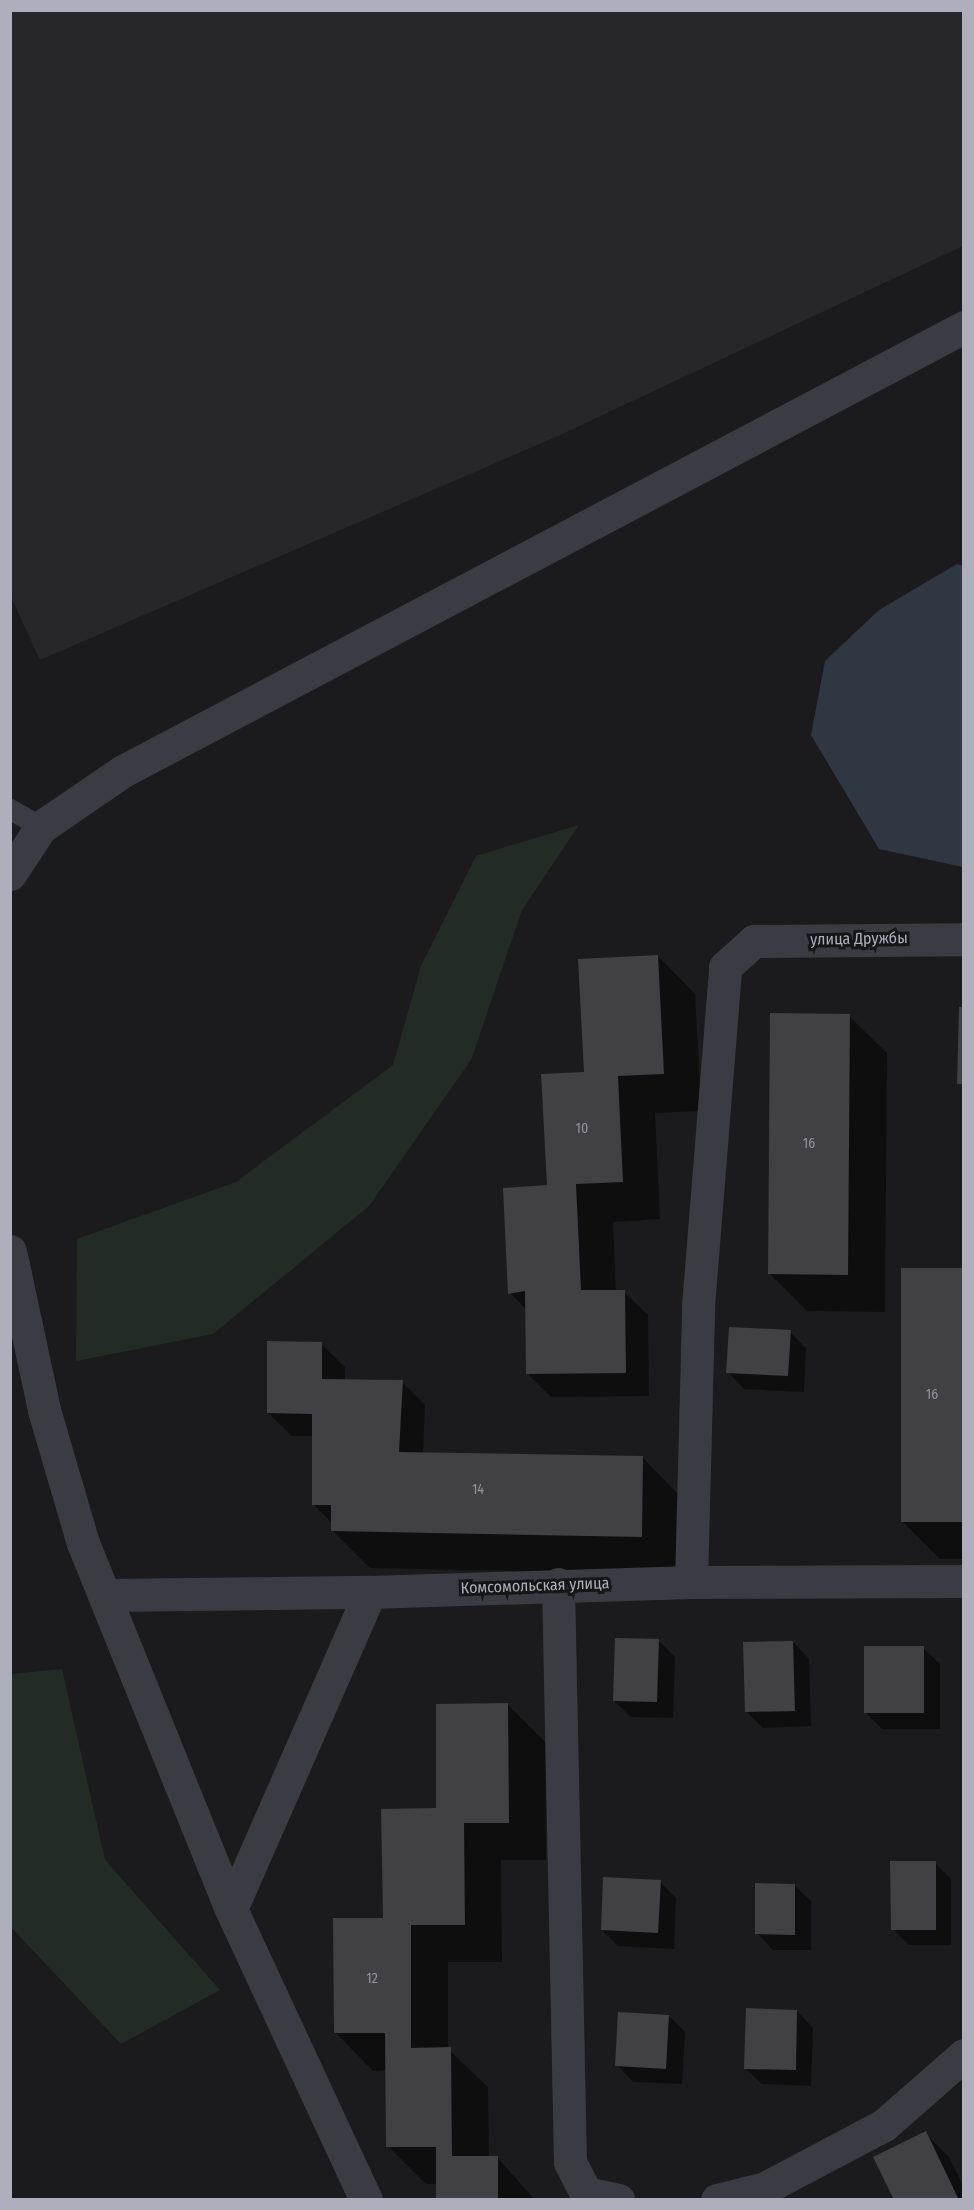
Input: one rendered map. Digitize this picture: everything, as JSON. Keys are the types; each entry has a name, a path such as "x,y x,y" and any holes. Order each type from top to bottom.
{"street":[{"path":"10,874 41,827 123,771 963,327"},
{"name":"улица Дружбы","path":"691,1582 698,1306 725,967 754,941 963,939"},
{"path":"10,1251 44,1410 83,1543 106,1595 231,1909 366,2199"},
{"name":"Комсомольская улица","path":"106,1595 370,1592 558,1584 963,1581"},
{"path":"558,1584 570,2162 586,2193 618,2199"},
{"path":"231,1909 370,1592"},
{"path":"717,2199 765,2188 884,2126 963,2055"}],"lane":[{"path":"10,809 41,827"}],"shaded area":[{"path":"10,11 963,11 963,246 558,436 40,660 10,595"},
{"path":"579,825 522,910 471,1060 369,1206 213,1334 76,1361 77,1239 236,1182 393,1065 421,966 476,856"},
{"path":"62,1669 105,1860 220,1990 121,2044 11,1927 11,1674"}],"water":[{"path":"957,564 964,566 963,867 879,849 811,735 825,661 879,610"}],"building":[{"path":"658,955 664,1074 618,1076 623,1182 576,1184 581,1290 625,1290 626,1373 526,1374 525,1291 508,1294 503,1188 547,1185 541,1074 584,1072 578,959"},
{"path":"959,1007 964,1007 964,1084 957,1084"},
{"path":"770,1013 850,1014 848,1275 768,1274"},
{"path":"901,1268 964,1268 964,1522 901,1522"},
{"path":"729,1327 791,1330 788,1376 726,1373"},
{"path":"267,1341 322,1342 322,1379 403,1380 399,1452 643,1456 642,1537 331,1531 331,1505 312,1505 312,1414 267,1413"},
{"path":"615,1638 659,1639 657,1702 613,1701"},
{"path":"793,1641 795,1711 745,1712 743,1642"},
{"path":"864,1646 924,1646 924,1713 864,1713"},
{"path":"508,1703 509,1823 464,1823 465,1925 411,1925 411,2048 451,2047 452,2156 498,2156 498,2200 436,2200 436,2147 386,2147 385,2033 334,2033 333,1918 383,1918 381,1809 436,1808 436,1704"},
{"path":"890,1861 936,1861 936,1930 891,1930"},
{"path":"603,1877 661,1880 658,1933 601,1930"},
{"path":"755,1883 795,1884 795,1935 755,1934"},
{"path":"746,2008 797,2010 796,2070 744,2069"},
{"path":"618,2012 669,2015 666,2069 615,2066"},
{"path":"926,2131 959,2200 894,2200 873,2157"}]}
